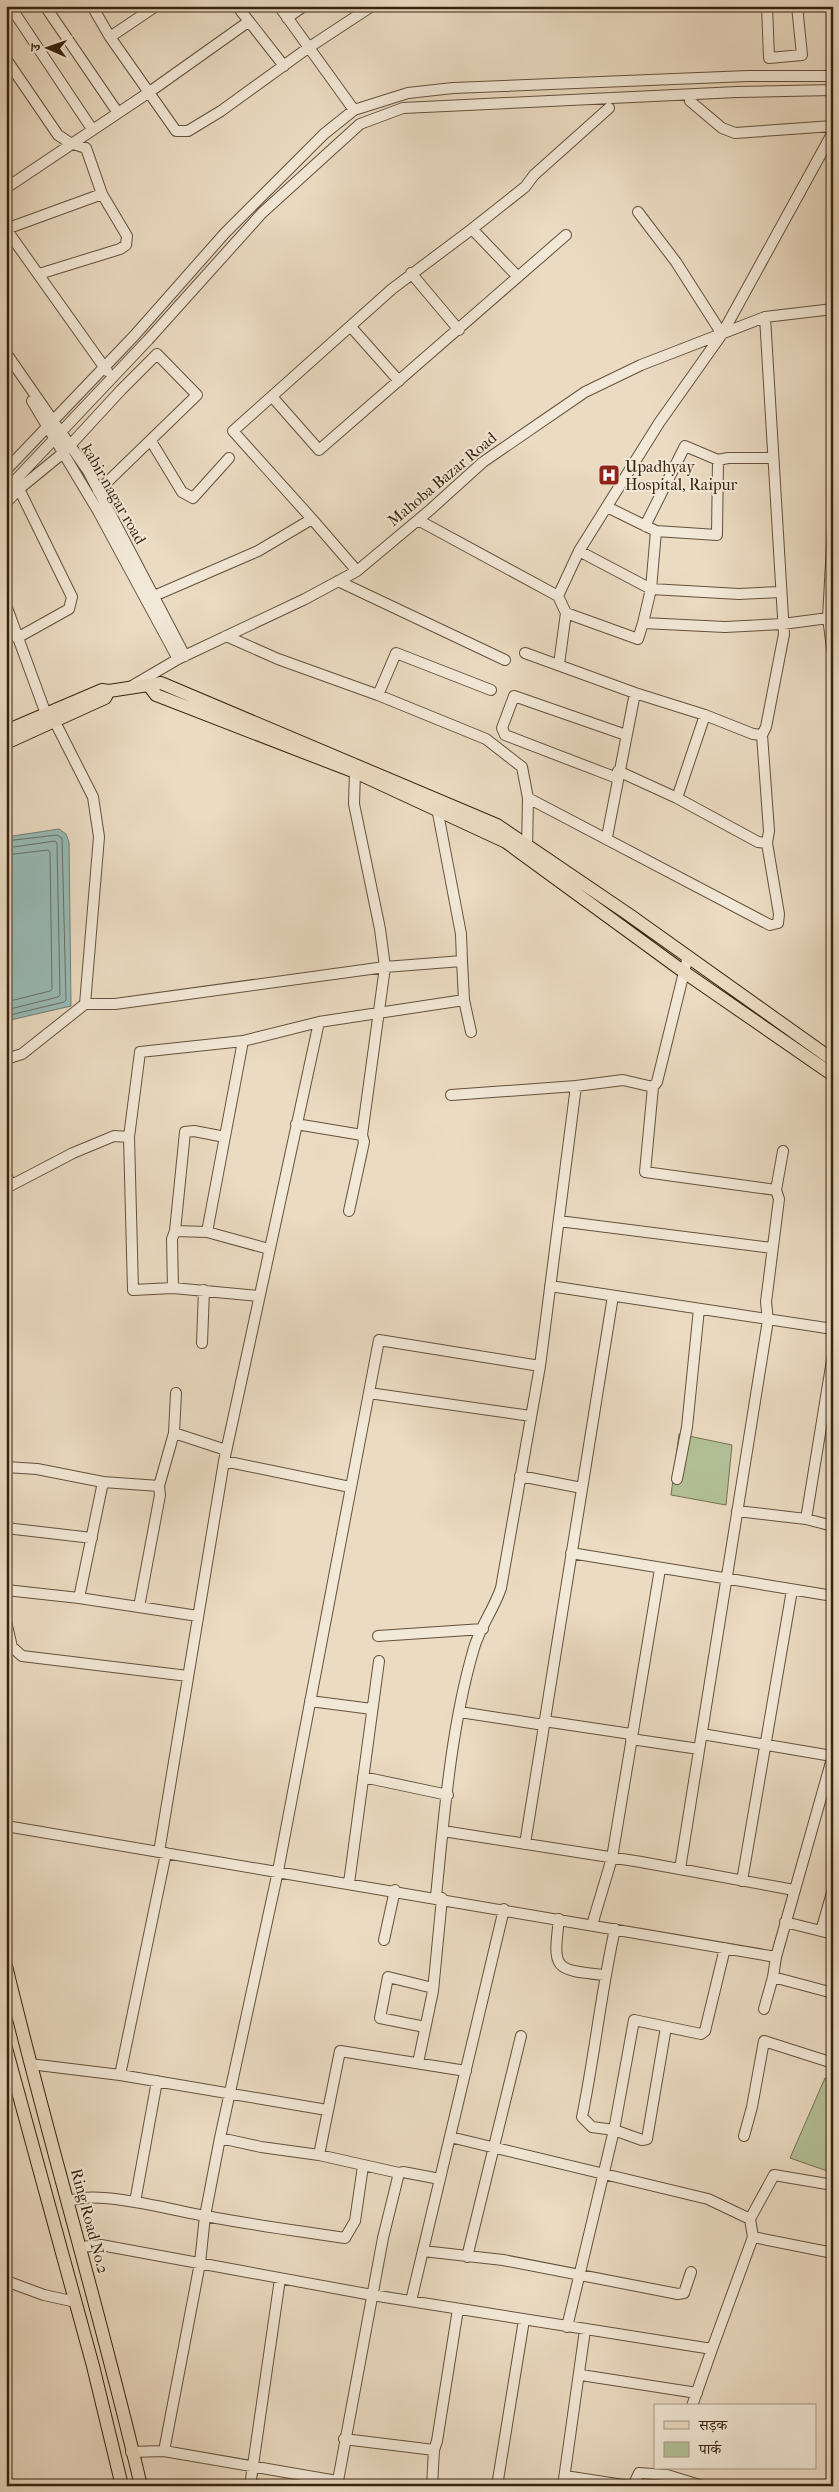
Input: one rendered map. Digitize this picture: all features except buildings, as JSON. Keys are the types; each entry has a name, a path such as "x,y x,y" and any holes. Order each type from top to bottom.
{"main road":[{"path":"131,687 150,687 161,683 438,804 506,842 527,851 688,956 833,1060"},
{"name":"Mahoba Bazar Road","path":"6,731 51,718 105,698 109,691 131,687"},
{"path":"150,687 156,695 438,804"},
{"name":"Mahoba Bazar Road","path":"6,743 51,718"},
{"path":"527,851 684,972 833,1075"},
{"name":"Ring Road No.2","path":"6,1966 30,2064 81,2247 141,2486"},
{"path":"6,2048 76,2302 122,2486"}],"street":[{"path":"10,6 92,129"},
{"path":"45,6 118,113"},
{"path":"110,37 156,6"},
{"path":"237,6 284,66"},
{"path":"279,6 354,110"},
{"path":"287,18 304,6"},
{"path":"94,7 110,37 176,131 188,131 221,111 308,48 372,6"},
{"path":"767,6 769,58 802,56 797,6"},
{"path":"6,188 70,143 148,93 248,22"},
{"path":"6,59 58,135 70,143 86,148 102,194 127,236 126,245 120,249 39,274"},
{"path":"8,465 134,336 225,233 324,134 354,110 408,93 453,88 739,76 833,76"},
{"path":"6,490 112,378 262,213 360,124 403,108 737,92 833,90"},
{"path":"690,101 722,128 735,133 833,126"},
{"path":"357,571 233,431 411,273 472,230 525,187 534,175 609,108"},
{"path":"558,596 579,551 658,423 722,334 833,132"},
{"path":"102,194 6,229 120,390"},
{"path":"638,212 676,262 722,334"},
{"path":"472,230 518,277"},
{"path":"275,400 319,450 566,235"},
{"path":"411,273 459,330"},
{"name":"Mahoba Bazar Road","path":"131,687 182,658 357,571 483,462 585,392 641,364 765,317 833,309"},
{"path":"528,798 606,837 770,925 778,923 779,914 766,843 769,832 762,735 766,727 784,634 765,317"},
{"path":"351,327 399,381"},
{"name":"kabir nagar road","path":"6,353 66,449 88,471 154,596 182,658"},
{"path":"6,503 19,489 66,449 120,390 157,354 197,395 98,491"},
{"path":"6,365 50,423"},
{"path":"151,441 182,492 193,498 229,458"},
{"path":"646,526 685,446 718,460 728,458 774,458"},
{"path":"66,449 98,510 182,658"},
{"path":"607,507 656,531 717,536 718,460"},
{"path":"17,638 69,609 72,604 72,597 19,489"},
{"path":"154,596 258,550 312,519"},
{"path":"418,520 558,596 566,613 559,664"},
{"path":"833,526 828,618 833,654"},
{"path":"566,613 638,639 651,589 656,531"},
{"path":"579,551 651,589 739,594 780,592"},
{"path":"338,581 505,660"},
{"path":"6,606 17,638 51,718 93,797 99,837 85,1004"},
{"path":"643,623 724,627 783,624 828,618"},
{"path":"226,636 278,659 378,695 486,739 522,767 528,798 527,851"},
{"path":"378,695 396,653 491,690"},
{"path":"525,653 635,693 705,715 753,734 762,735"},
{"path":"606,837 635,693"},
{"path":"626,735 514,696 502,728 505,735 677,798 758,842 766,843"},
{"path":"677,798 705,715"},
{"path":"349,1211 364,1142 362,1135 385,966 380,930 354,804 355,772"},
{"path":"438,804 461,934 464,1000 471,1032"},
{"path":"688,956 657,1082 653,1087 645,1172 776,1190"},
{"path":"6,1059 22,1054 85,1004 115,1004 385,966 462,961"},
{"path":"259,1296 173,1288 133,1290 129,1137 140,1052 243,1041 319,1022 464,1000"},
{"path":"120,2075 162,1852 188,1676 226,1450 319,1022"},
{"path":"207,1232 243,1041"},
{"path":"451,1095 576,1086 623,1080 653,1087"},
{"path":"418,2063 433,1988 443,1831 460,1712 474,1646 495,1606 501,1588 540,1366 576,1086"},
{"path":"296,1124 362,1135"},
{"path":"173,1288 172,1239 175,1231 185,1132 194,1131 225,1137"},
{"path":"6,1175 9,1186 114,1136 129,1137"},
{"path":"680,1869 768,1320 766,1302 779,1200 776,1190 783,1150"},
{"path":"558,1221 772,1248"},
{"path":"175,1231 207,1232 269,1249"},
{"path":"550,1286 833,1329"},
{"path":"202,1343 204,1290"},
{"path":"524,1844 613,1296"},
{"path":"677,1480 687,1427 699,1309"},
{"path":"164,2451 200,2264 205,2216 220,2138 278,1871 379,1340 540,1366"},
{"path":"806,1519 833,1354"},
{"path":"139,1607 160,1495 159,1486 174,1433 176,1392"},
{"path":"369,1393 531,1416"},
{"path":"174,1433 226,1450"},
{"path":"224,1461 350,1487"},
{"path":"6,1467 37,1469 103,1482 159,1486"},
{"path":"520,1476 582,1488"},
{"path":"79,1598 103,1482"},
{"path":"737,1511 806,1519 833,1526"},
{"path":"6,1528 92,1538"},
{"path":"571,1554 833,1596"},
{"path":"592,1925 612,1858 660,1569"},
{"path":"6,1590 79,1598 198,1616"},
{"path":"742,1881 792,1590"},
{"path":"6,1622 12,1648 22,1656 188,1676"},
{"path":"378,1636 483,1629"},
{"path":"348,1883 379,1662"},
{"path":"310,1701 372,1709"},
{"path":"460,1712 631,1736 699,1749"},
{"path":"702,1734 833,1755 785,1922 764,2009"},
{"path":"363,1777 448,1795"},
{"path":"6,1826 395,1890 776,1957"},
{"path":"443,1831 680,1869 794,1890"},
{"path":"384,1940 395,1890"},
{"path":"822,1931 833,1890"},
{"path":"411,2301 504,1909"},
{"path":"559,1919 555,1952 558,1962 572,1971 604,1975"},
{"path":"785,1922 833,1934"},
{"path":"615,1929 604,1975 591,2074 582,2117 592,2127 614,2130 642,2140 647,2139 666,2027"},
{"path":"567,2327 614,2130 634,2020 701,2034 705,2031 725,1948"},
{"path":"425,2027 380,2018 388,1977 433,1988"},
{"path":"773,1977 833,1993"},
{"path":"467,2257 521,2036"},
{"path":"744,2136 752,2107 764,2041 833,2063"},
{"path":"318,2155 340,2051 466,2071"},
{"path":"30,2064 120,2075 328,2110"},
{"path":"135,2202 157,2081"},
{"path":"220,2138 260,2147 318,2155 399,2173 404,2172 440,2179"},
{"path":"450,2138 708,2200 750,2219"},
{"path":"68,2202 77,2197 135,2202 205,2216 345,2238 355,2221 363,2166"},
{"path":"131,2452 164,2451 337,2483 372,2295 399,2173"},
{"path":"693,2404 753,2237 750,2219 774,2175 833,2184"},
{"path":"753,2237 833,2253"},
{"path":"81,2247 101,2245 372,2295 712,2349"},
{"path":"423,2251 503,2260 678,2294 684,2293 691,2272"},
{"path":"250,2486 280,2278"},
{"path":"6,2281 44,2295 76,2302"},
{"path":"432,2486 434,2450 458,2309"},
{"path":"497,2486 524,2320"},
{"path":"586,2330 581,2375 572,2409 564,2481 632,2486 639,2473 668,2472 703,2486"},
{"path":"581,2375 697,2393"},
{"path":"344,2440 434,2450"}],"green space":[{"path":"679,1434 732,1445 726,1505 671,1495"},
{"path":"825,2078 833,2081 833,2173 790,2158"}],"water":[{"path":"59,829 66,834 69,842 71,1006 6,1021 6,837"}],"place":[{"name":"Upadhyay Hospital, Raipur","path":"609,475"}]}
